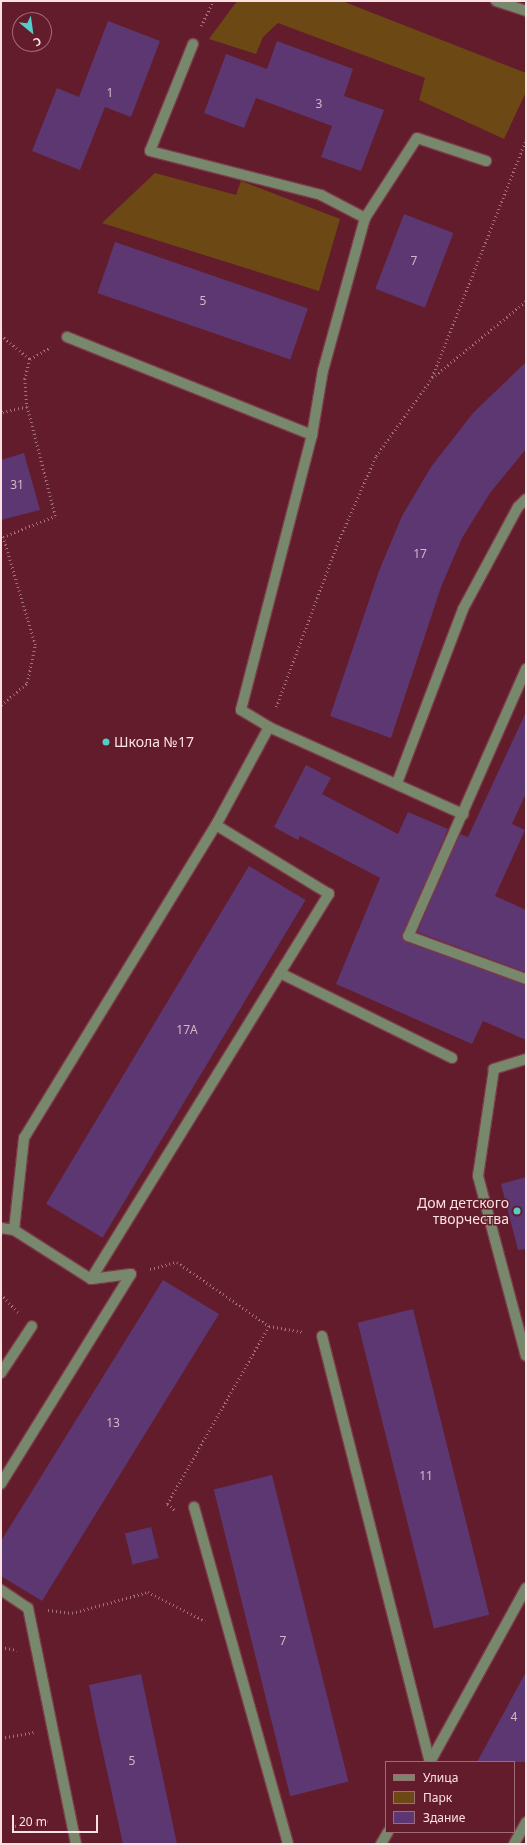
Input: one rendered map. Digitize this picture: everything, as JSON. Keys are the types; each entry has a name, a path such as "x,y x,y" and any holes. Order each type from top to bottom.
{"street":[{"path":"496,1 526,11"},
{"path":"193,44 150,151 321,195 365,218"},
{"path":"463,814 397,783 269,727 241,710 312,436 323,370 365,218 417,138 486,161"},
{"path":"67,337 312,436"},
{"path":"397,783 463,609 518,507 526,499"},
{"path":"526,669 408,936 526,979"},
{"path":"14,1230 24,1138 216,825 269,727"},
{"path":"91,1279 329,894 216,825"},
{"path":"280,973 452,1058"},
{"path":"526,1059 494,1069 478,1176 526,1356"},
{"path":"1,1228 14,1230 91,1279 131,1274"},
{"path":"1,1484 131,1274"},
{"path":"1,1373 32,1326"},
{"path":"322,1336 430,1761"},
{"path":"194,1507 288,1844"},
{"path":"431,1761 526,1588"},
{"path":"1,1590 28,1608 76,1844"},
{"path":"514,1844 526,1822"},
{"path":"381,1844 387,1833"}],"path":[{"path":"193,44 213,1"},
{"path":"269,727 338,542 376,456 432,378 526,138"},
{"path":"432,378 526,301"},
{"path":"1,335 30,359 25,379 27,407 54,516 3,538 35,645 27,683 1,705"},
{"path":"1,413 27,407"},
{"path":"131,1274 177,1262 269,1326 322,1336"},
{"path":"178,1514 168,1504 269,1326"},
{"path":"28,1608 72,1613 148,1592 230,1633"},
{"path":"1,1738 52,1728"},
{"path":"15,1826 71,1818"}],"green space":[{"path":"237,1 342,1 526,73 526,92 504,139 419,100 425,78 278,23 263,37 256,54 209,39"},
{"path":"155,173 236,195 241,181 340,219 319,291 102,223"}],"building":[{"path":"108,21 160,41 131,117 105,107 80,170 32,151 57,88 79,97"},
{"path":"277,41 353,69 344,96 384,110 361,171 321,157 332,126 256,98 244,128 204,113 226,54 267,69"},
{"path":"404,214 453,233 425,308 375,289"},
{"path":"115,242 308,308 290,359 97,293"},
{"path":"526,362 526,449 490,493 462,538 441,587 391,738 330,716 379,571 402,516 431,467 473,413"},
{"path":"24,453 40,510 1,520 1,460"},
{"path":"526,712 526,793 512,824 525,830 495,896 526,910 526,972 417,932 460,834 468,837"},
{"path":"306,765 331,778 322,794 398,834 408,812 448,829 402,937 406,942 526,985 526,1040 483,1021 472,1044 336,984 380,878 300,836 298,840 274,827"},
{"path":"249,866 306,900 103,1238 46,1204"},
{"name":"Дом детского творчества","path":"526,1177 526,1249 518,1250 501,1184"},
{"path":"163,1280 219,1314 42,1601 1,1576 1,1541"},
{"path":"413,1309 489,1615 434,1628 358,1323"},
{"path":"272,1475 348,1782 290,1796 214,1490"},
{"path":"151,1527 159,1558 133,1565 125,1534"},
{"path":"526,1672 526,1762 478,1761"},
{"path":"141,1674 177,1844 123,1844 96,1721 89,1685"}],"place":[{"name":"Школа №17","path":"106,742"},
{"name":"Дом детского творчества","path":"517,1211"}]}
